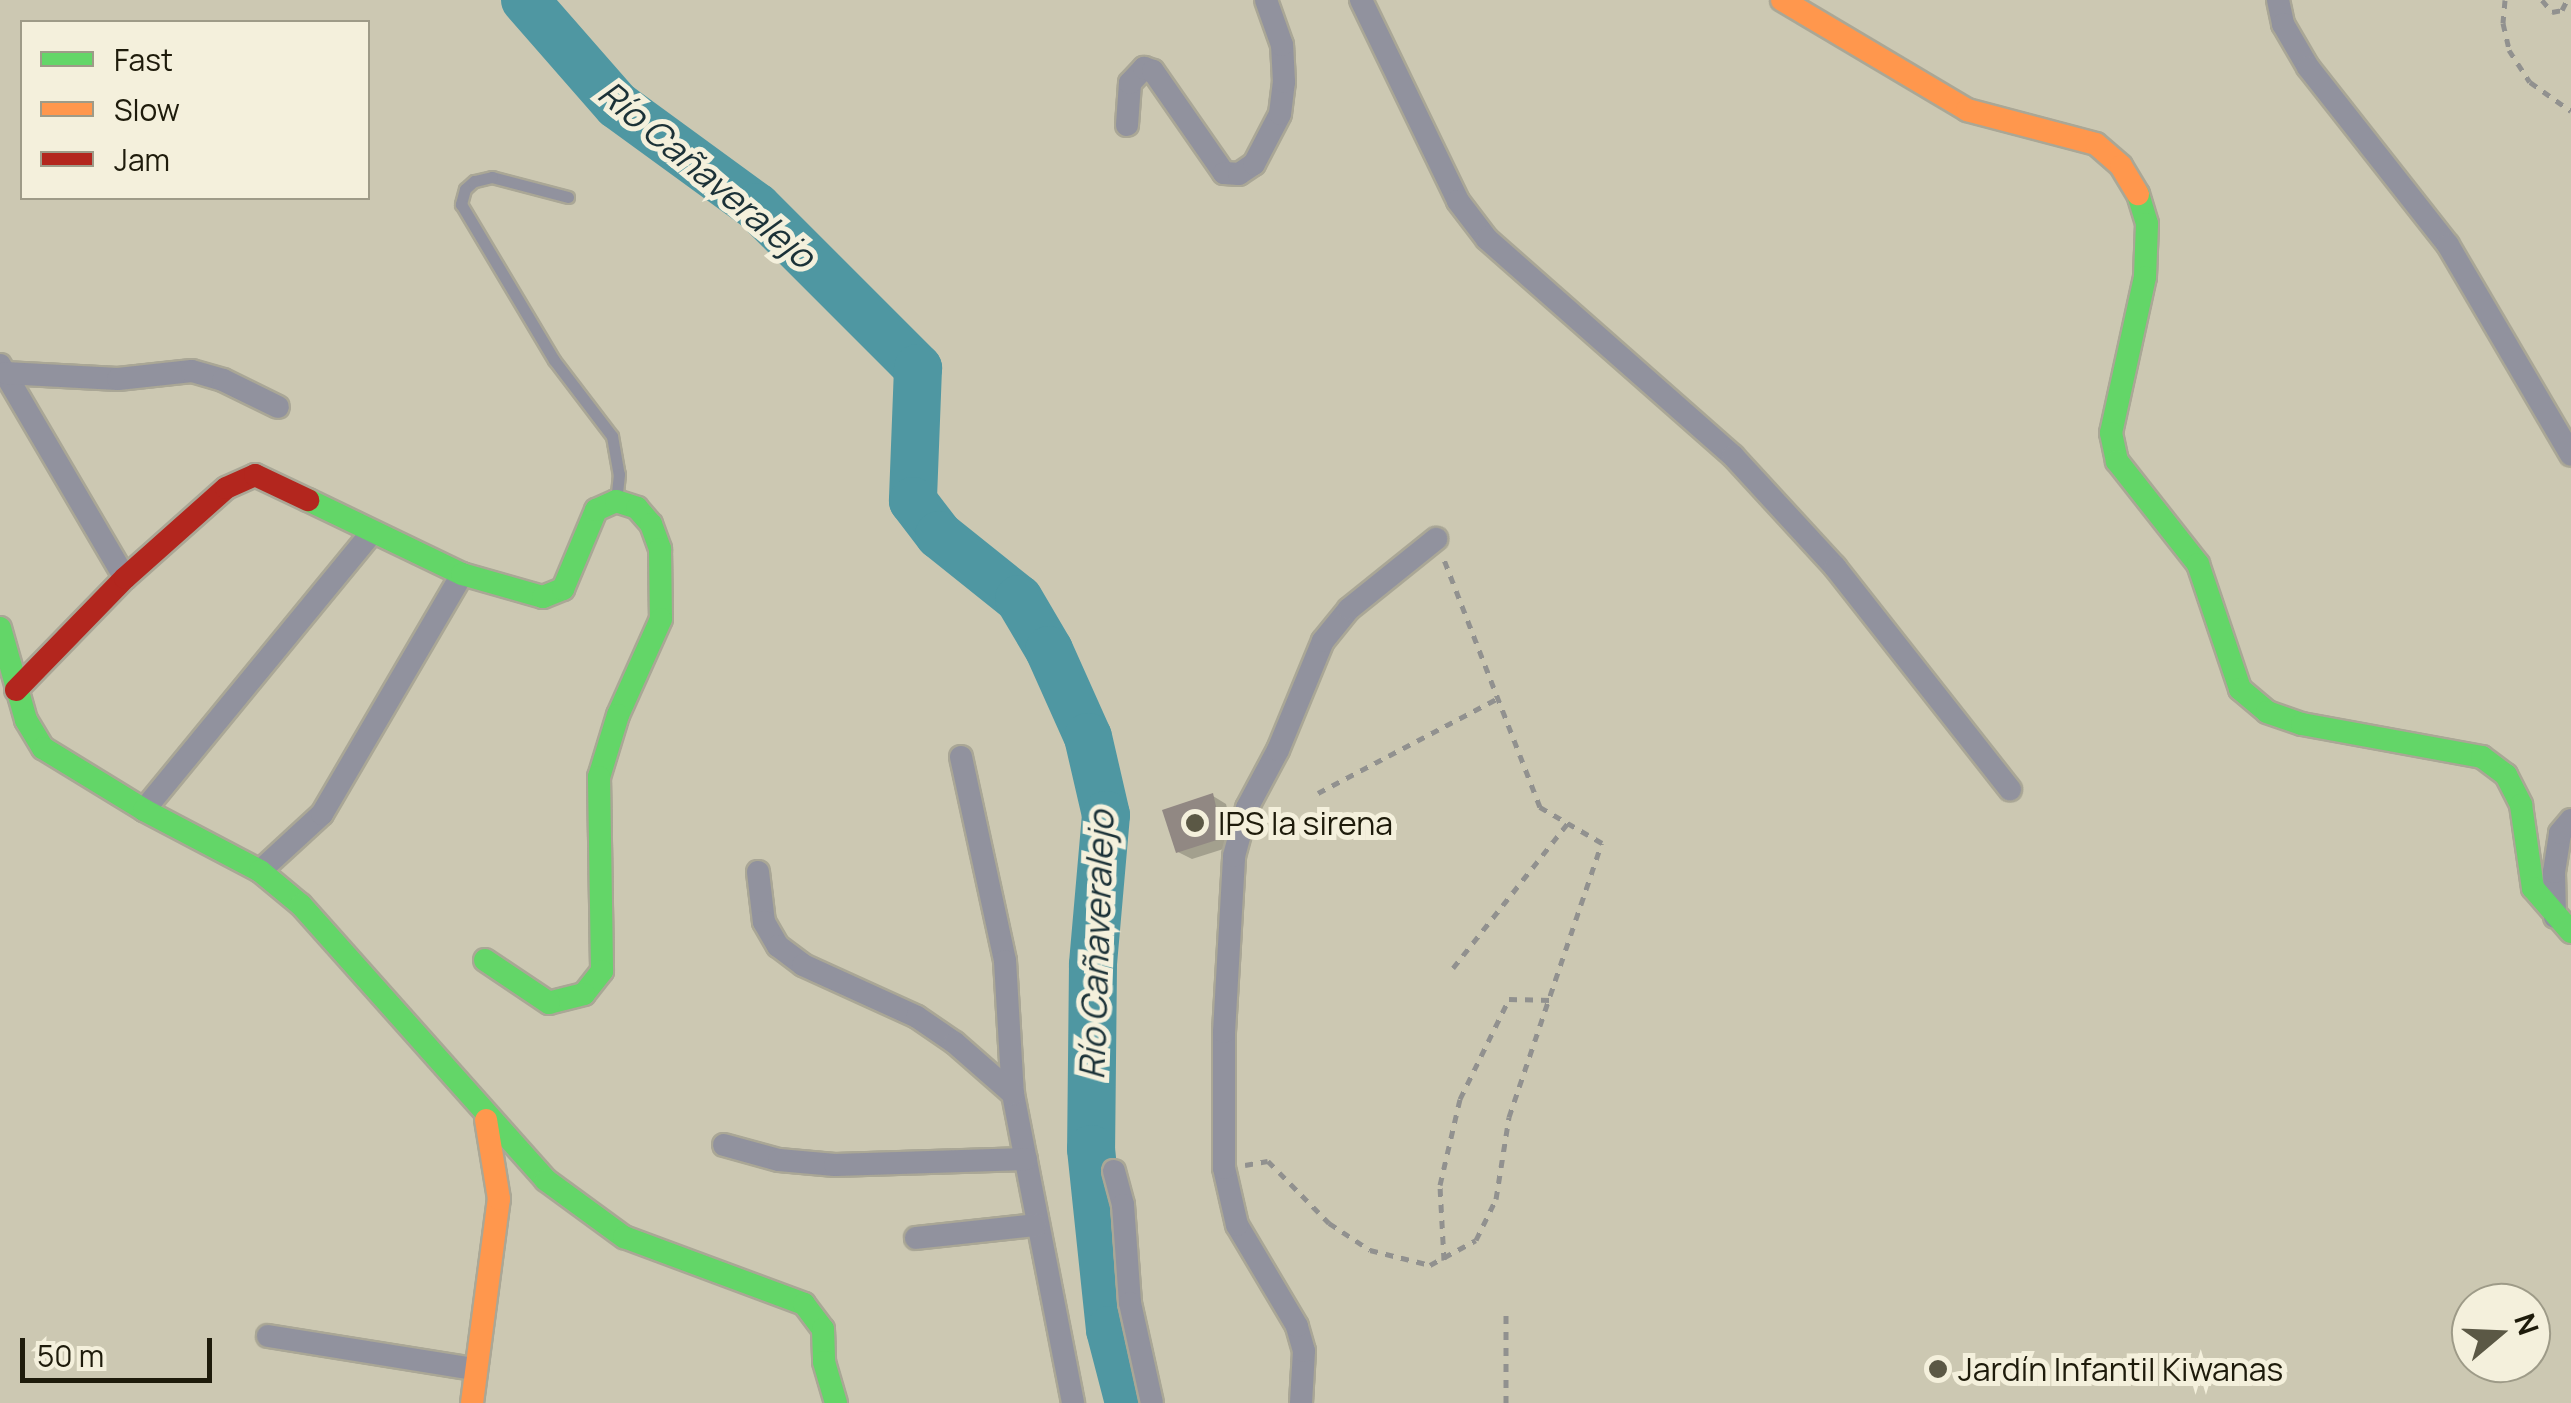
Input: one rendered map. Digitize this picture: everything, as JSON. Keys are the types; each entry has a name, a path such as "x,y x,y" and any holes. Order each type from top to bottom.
{"street":[{"path":"1127,126 1130,83 1144,68 1152,71 1224,174 1239,174 1254,164 1280,114 1284,82 1282,45 1266,0"},
{"path":"1361,0 1458,201 1487,239 1733,456 1835,567 2010,789"},
{"path":"1782,0 1967,110 2096,144 2121,166 2137,192 2147,224 2146,277 2111,433 2117,461 2198,564 2214,601 2224,652 2240,688 2267,712 2302,724 2482,757 2506,775 2521,805 2534,888 2563,925"},
{"path":"2278,0 2284,24 2308,67 2448,245 2571,455"},
{"path":"2,369 104,379 192,371 224,380 278,407"},
{"path":"2,369 125,578"},
{"path":"8,694 125,578 226,488 254,475 462,574 543,598 564,589 596,510 616,501 637,508 652,524 664,581 661,619 618,715 599,777 602,971 584,994 549,1003 485,960"},
{"path":"144,810 372,532"},
{"path":"1301,1403 1304,1351 1297,1326 1238,1225 1224,1168 1224,1032 1234,856 1247,808 1278,750 1323,641 1349,609 1436,539"},
{"path":"260,872 322,814 462,574"},
{"path":"0,628 8,694 43,748 144,810 260,872 302,905 546,1180 624,1237 804,1304 823,1329 824,1362 830,1394 836,1403"},
{"path":"961,757 1005,961 1013,1094 1073,1403"},
{"path":"2563,925 2554,872 2560,833 2571,820"},
{"path":"758,872 764,922 778,946 803,965 917,1017 956,1042 1013,1094"},
{"path":"472,1403 474,1369 493,1269 499,1199 495,1155 483,1110"},
{"path":"724,1145 779,1160 836,1166 1026,1159"},
{"path":"1114,1171 1123,1205 1130,1303 1152,1403"},
{"path":"916,1238 1036,1225"},
{"path":"268,1336 474,1369"}],"lane":[{"path":"568,196 492,177 474,181 464,190 460,204 554,360 612,436 618,454 616,501"}],"path":[{"path":"2505,0 2503,23 2509,50 2530,82 2571,112"},
{"path":"2542,0 2552,12 2562,10 2567,0"},
{"path":"1268,1161 1329,1223 1370,1250 1430,1265 1476,1240 1496,1198 1509,1117 1602,843 1540,807 1436,539"},
{"path":"1318,793 1500,697"},
{"path":"1452,968 1568,824"},
{"path":"1444,1260 1440,1185 1460,1098 1509,999 1550,1000"},
{"path":"1506,1312 1506,1403"}],"building":[{"name":"IPS la sirena","path":"1213,793 1223,838 1176,853 1162,810"}],"waterway":[{"name":"Río Cañaveralejo","path":"525,0 617,105 757,207 918,368 913,501 939,535 1019,599 1049,650 1088,737 1106,815 1093,965 1091,1149 1110,1330 1129,1403"}],"traffic: fast":[{"path":"2138,194 2147,224 2145,277 2111,433 2117,461 2198,564 2240,689 2267,712 2302,724 2482,757 2506,775 2521,805 2533,888 2571,932"},
{"path":"308,500 462,574 543,597 563,589 596,510 616,501 637,508 651,524 660,549 661,619 618,715 599,777 602,971 584,994 549,1003 485,960"},
{"path":"0,628 26,720 43,748 144,810 260,871 301,905 546,1180 624,1237 804,1304 823,1329 824,1362 836,1403"}],"traffic: slow":[{"path":"1782,0 1967,110 2096,144 2121,166 2138,194"},
{"path":"472,1403 499,1199 486,1120"}],"traffic: jam":[{"path":"16,690 125,578 226,488 255,475 308,500"}],"place":[{"name":"IPS la sirena","path":"1195,823"},
{"name":"Jardín Infantil Kiwanas","path":"1938,1369"}]}
